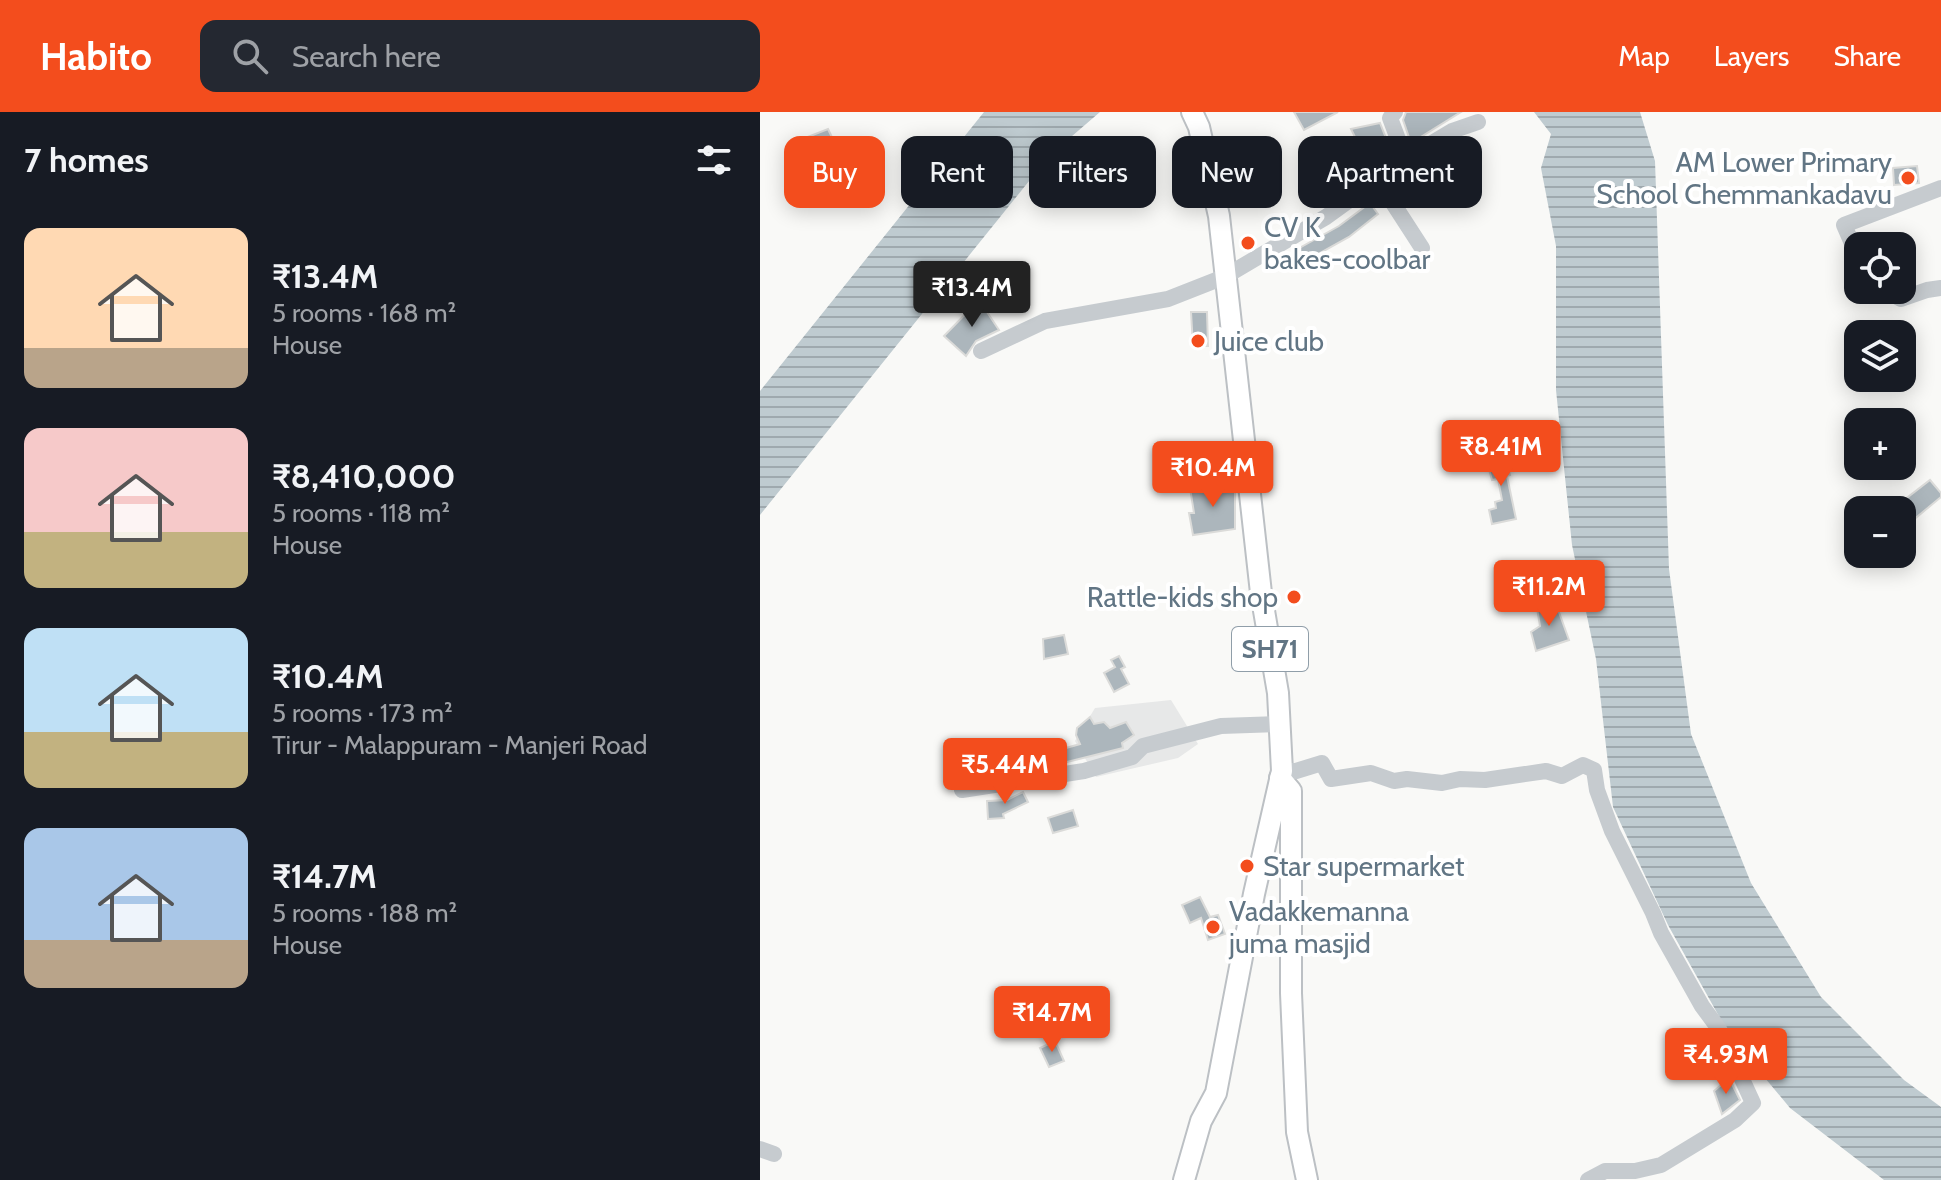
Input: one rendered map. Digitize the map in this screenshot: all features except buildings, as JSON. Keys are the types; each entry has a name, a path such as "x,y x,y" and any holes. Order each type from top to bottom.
{"main road":[{"name":"SH71","path":"1184,1180 1201,1121 1216,1093 1254,894 1281,774 1278,693 1261,593 1219,216 1199,127 1192,112"},
{"path":"1281,774 1291,791 1291,993 1297,1132 1307,1180"}],"street":[{"path":"1395,112 1390,118 1397,136"},
{"path":"1444,136 1478,122"},
{"path":"1847,232 1844,225 1941,188"},
{"path":"981,351 1045,321 1168,299 1224,277 1339,208"},
{"path":"1396,208 1422,248"},
{"path":"1916,294 1941,288"},
{"path":"962,790 1084,771 1132,757 1143,746 1221,726 1279,724"},
{"path":"1281,774 1322,763 1331,779 1371,773 1394,781 1407,779 1442,783 1546,771 1562,776 1583,765 1594,770 1597,790 1612,831 1661,933 1702,1006 1719,1029 1753,1103 1735,1120 1661,1165 1635,1171 1605,1171 1588,1180"}],"shaded area":[{"path":"984,112 1100,112 1072,136 1029,136 1029,181 1013,201 1013,136 965,136"},
{"path":"1534,112 1640,112 1655,161 1669,569 1691,734 1751,883 1821,997 1904,1080 1941,1107 1941,1180 1884,1180 1790,1108 1730,1036 1668,925 1613,807 1596,659 1572,545 1556,390 1556,246 1541,168 1551,134"},
{"path":"907,208 1007,208 760,515 760,391"},
{"path":"1171,700 1198,744 1178,758 1096,777 1075,741 1095,708"}],"place":[{"name":"AM Lower Primary School Chemmankadavu","path":"1908,178"},
{"name":"CV K bakes-coolbar","path":"1248,243"},
{"name":"Juice club","path":"1198,341"},
{"name":"Rattle-kids shop","path":"1294,597"},
{"name":"Star supermarket","path":"1247,866"},
{"name":"Vadakkemanna juma masjid","path":"1213,927"}]}
